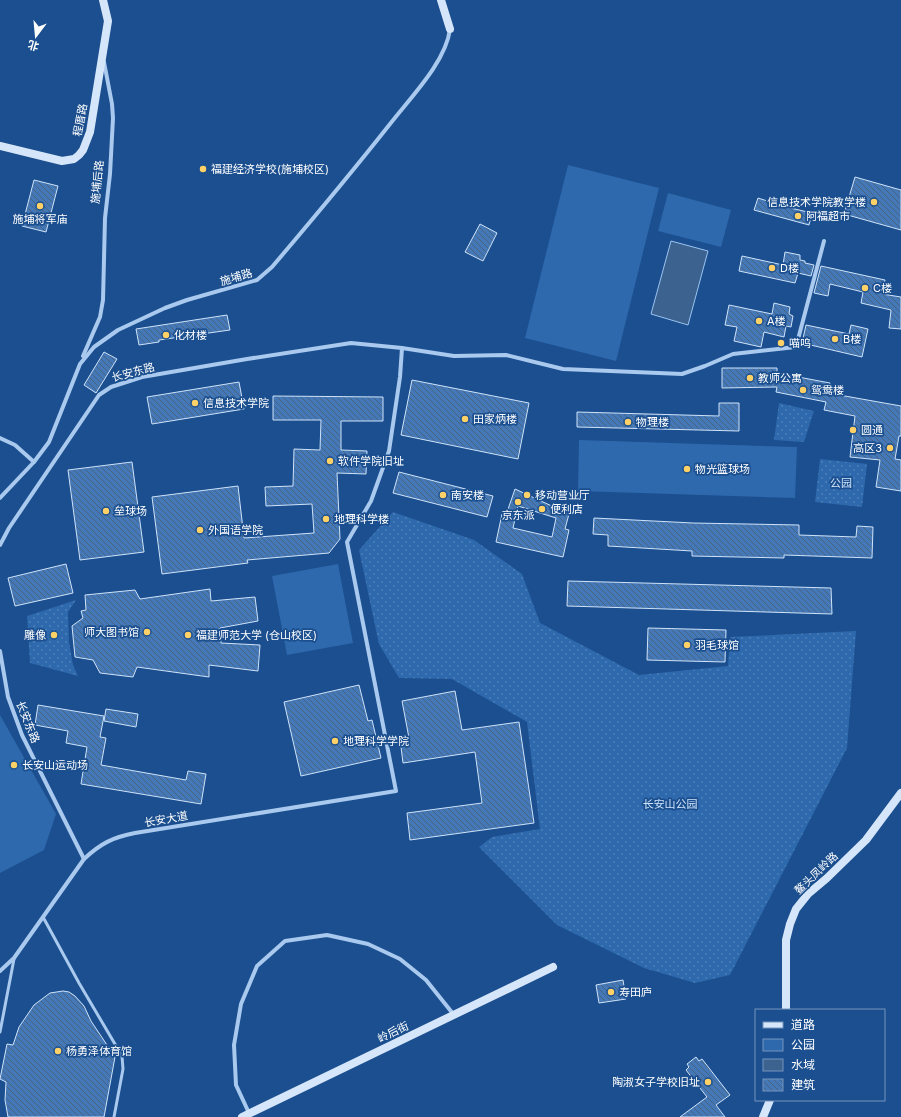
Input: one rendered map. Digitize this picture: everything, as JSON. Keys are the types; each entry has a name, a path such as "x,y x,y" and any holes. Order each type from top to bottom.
{"street":[{"name":"施埔后路","path":"80,364 100,317 103,300 106,209 110,174 112,104 102,52 108,20 102,0"},
{"path":"440,0 450,29"},
{"name":"施埔路","path":"0,498 34,462 49,442 80,364 94,347 124,327 176,304 254,281 266,274 355,169 423,83 443,50 448,39 450,29"},
{"name":"程厝路","path":"0,146 62,161 69,160 79,155 86,146 90,132 102,52"},
{"name":"长安东路","path":"0,545 9,528 99,395 111,387 142,377 351,343 402,348 454,356 506,355 563,369 682,374 733,354 796,346 824,241"},
{"name":"长安大道","path":"0,972 14,958 84,859 104,843 124,835 396,791 347,542 371,501 389,451 400,378 402,348"},
{"path":"0,438 14,445 34,462"},
{"name":"长安东路","path":"0,651 8,696 22,736 84,859"},
{"name":"鳌头凤岭路","path":"786,1009 785,945 787,933 796,909 808,894 827,878 866,840 901,794"},
{"path":"245,1115 236,1085 234,1045 241,1004 257,966 285,942 327,935 368,944 400,959 426,980 455,1015"},
{"name":"岭后街","path":"245,1115 553,967"},
{"path":"763,1117 770,1101"}],"lane":[{"path":"43,917 79,983 122,1056 124,1064 114,1117"},
{"path":"0,1032 14,958"}],"green space":[{"path":"568,165 659,188 616,361 525,338"},
{"path":"668,193 731,210 721,247 658,231"},
{"path":"779,403 814,411 804,442 774,440"},
{"name":"物光篮球场","path":"579,440 797,447 795,498 578,491"},
{"name":"公园","path":"820,459 867,464 862,507 815,502"},
{"name":"长安山公园","path":"393,512 474,540 522,574 540,623 639,675 728,666 730,637 856,631 847,748 730,975 695,983 644,968 557,925 479,847 492,837 540,829 527,722 452,679 399,678 379,644 359,550"},
{"path":"338,564 353,643 287,655 272,576"},
{"path":"76,600 68,612 69,642 73,665 78,676 30,663 27,616"},
{"name":"长安山运动场","path":"0,715 56,814 44,850 0,873"}],"water":[{"path":"671,241 708,251 688,325 651,314"}],"building":[{"name":"信息技术学院教学楼","path":"855,177 901,190 901,230 844,214"},
{"name":"施埔将军庙","path":"34,180 58,186 46,232 22,226"},
{"path":"758,198 812,213 809,225 754,210"},
{"path":"480,224 497,233 483,261 465,252"},
{"name":"D楼","path":"785,252 800,255 800,260 814,265 811,276 798,273 795,283 739,271 742,256 783,265"},
{"name":"C楼","path":"821,266 885,280 882,294 901,297 901,329 889,328 891,310 861,303 863,292 830,284 828,296 814,293"},
{"name":"A楼","path":"774,303 790,307 789,314 793,316 791,327 786,326 784,337 764,332 761,347 734,341 737,327 725,325 729,305 772,314"},
{"name":"化材楼","path":"227,315 230,330 159,340 159,342 139,345 136,329"},
{"name":"B楼","path":"806,325 849,334 851,325 868,329 862,357 802,343"},
{"path":"104,352 117,359 96,393 84,385"},
{"path":"722,368 777,368 777,373 830,383 828,393 901,406 901,436 899,436 895,459 901,460 901,491 876,487 880,460 850,457 855,416 824,410 826,402 776,392 777,387 722,388"},
{"name":"田家炳楼","path":"412,380 529,403 518,459 401,435"},
{"name":"信息技术学院","path":"239,382 244,409 152,424 147,397"},
{"path":"273,396 383,397 383,421 341,421 341,450 367,451 366,474 337,473 340,539 329,553 247,560 248,563 162,574 152,497 238,486 244,538 314,533 312,504 266,506 265,487 293,486 294,449 320,450 321,420 273,420"},
{"path":"719,403 739,403 739,431 577,427 577,412 719,416"},
{"name":"垒球场","path":"132,462 144,552 80,560 68,470"},
{"name":"南安楼","path":"399,472 493,496 487,517 393,493"},
{"path":"515,489 569,514 565,529 569,530 563,557 496,542 502,514 506,515","holes":["518,506 556,518 552,537 513,528"]},
{"path":"594,518 693,523 799,525 799,535 856,537 857,526 873,527 872,558 784,555 784,558 692,556 692,551 608,546 608,535 593,534"},
{"path":"66,564 73,593 15,606 8,578"},
{"path":"568,581 831,588 832,614 567,606"},
{"name":"师大图书馆","path":"210,589 211,601 255,597 258,621 220,628 221,643 260,645 258,671 209,665 209,677 137,667 133,677 100,673 93,660 75,657 72,626 83,618 81,611 86,610 85,595 135,590 140,599"},
{"name":"羽毛球馆","path":"648,628 726,630 725,662 647,660"},
{"name":"地理科学学院","path":"359,685 368,721 372,720 381,758 301,776 284,702"},
{"path":"455,691 462,730 519,722 534,823 410,840 407,813 482,803 475,752 403,763 400,739 409,738 402,701"},
{"path":"38,705 104,716 100,737 106,738 101,765 186,780 188,771 206,774 201,804 81,784 87,747 66,743 68,731 35,725"},
{"path":"106,709 138,714 136,727 104,721"},
{"name":"寿田庐","path":"623,980 626,999 599,1003 596,985"},
{"name":"杨勇泽体育馆","path":"63,991 69,992 75,996 84,1006 91,1021 115,1057 104,1117 8,1117 5,1100 6,1082 0,1079 7,1044 13,1045 19,1027 34,1005 50,993"},
{"name":"陶淑女子学校旧址","path":"696,1057 699,1061 702,1059 730,1095 716,1105 725,1117 680,1117 707,1097 686,1070 689,1067 687,1064"}],"place":[{"name":"福建经济学校(施埔校区)","path":"203,169"},
{"name":"信息技术学院教学楼","path":"874,202"},
{"name":"施埔将军庙","path":"40,206"},
{"name":"阿福超市","path":"798,216"},
{"name":"D楼","path":"772,268"},
{"name":"C楼","path":"865,288"},
{"name":"A楼","path":"759,321"},
{"name":"化材楼","path":"166,335"},
{"name":"B楼","path":"835,339"},
{"name":"喵呜","path":"781,343"},
{"name":"教师公寓","path":"750,378"},
{"name":"鸳鸯楼","path":"803,390"},
{"name":"信息技术学院","path":"195,403"},
{"name":"田家炳楼","path":"465,419"},
{"name":"物理楼","path":"628,422"},
{"name":"圆通","path":"853,430"},
{"name":"高区3","path":"890,448"},
{"name":"软件学院旧址","path":"330,461"},
{"name":"物光篮球场","path":"687,469"},
{"name":"南安楼","path":"443,495"},
{"name":"移动营业厅","path":"527,495"},
{"name":"京东派","path":"518,502"},
{"name":"便利店","path":"542,509"},
{"name":"垒球场","path":"106,511"},
{"name":"地理科学楼","path":"326,519"},
{"name":"外国语学院","path":"200,530"},
{"name":"师大图书馆","path":"147,632"},
{"name":"雕像","path":"54,635"},
{"name":"福建师范大学 (仓山校区)","path":"188,635"},
{"name":"羽毛球馆","path":"687,645"},
{"name":"地理科学学院","path":"335,741"},
{"name":"长安山运动场","path":"14,765"},
{"name":"寿田庐","path":"611,992"},
{"name":"杨勇泽体育馆","path":"58,1051"},
{"name":"陶淑女子学校旧址","path":"708,1082"}]}
